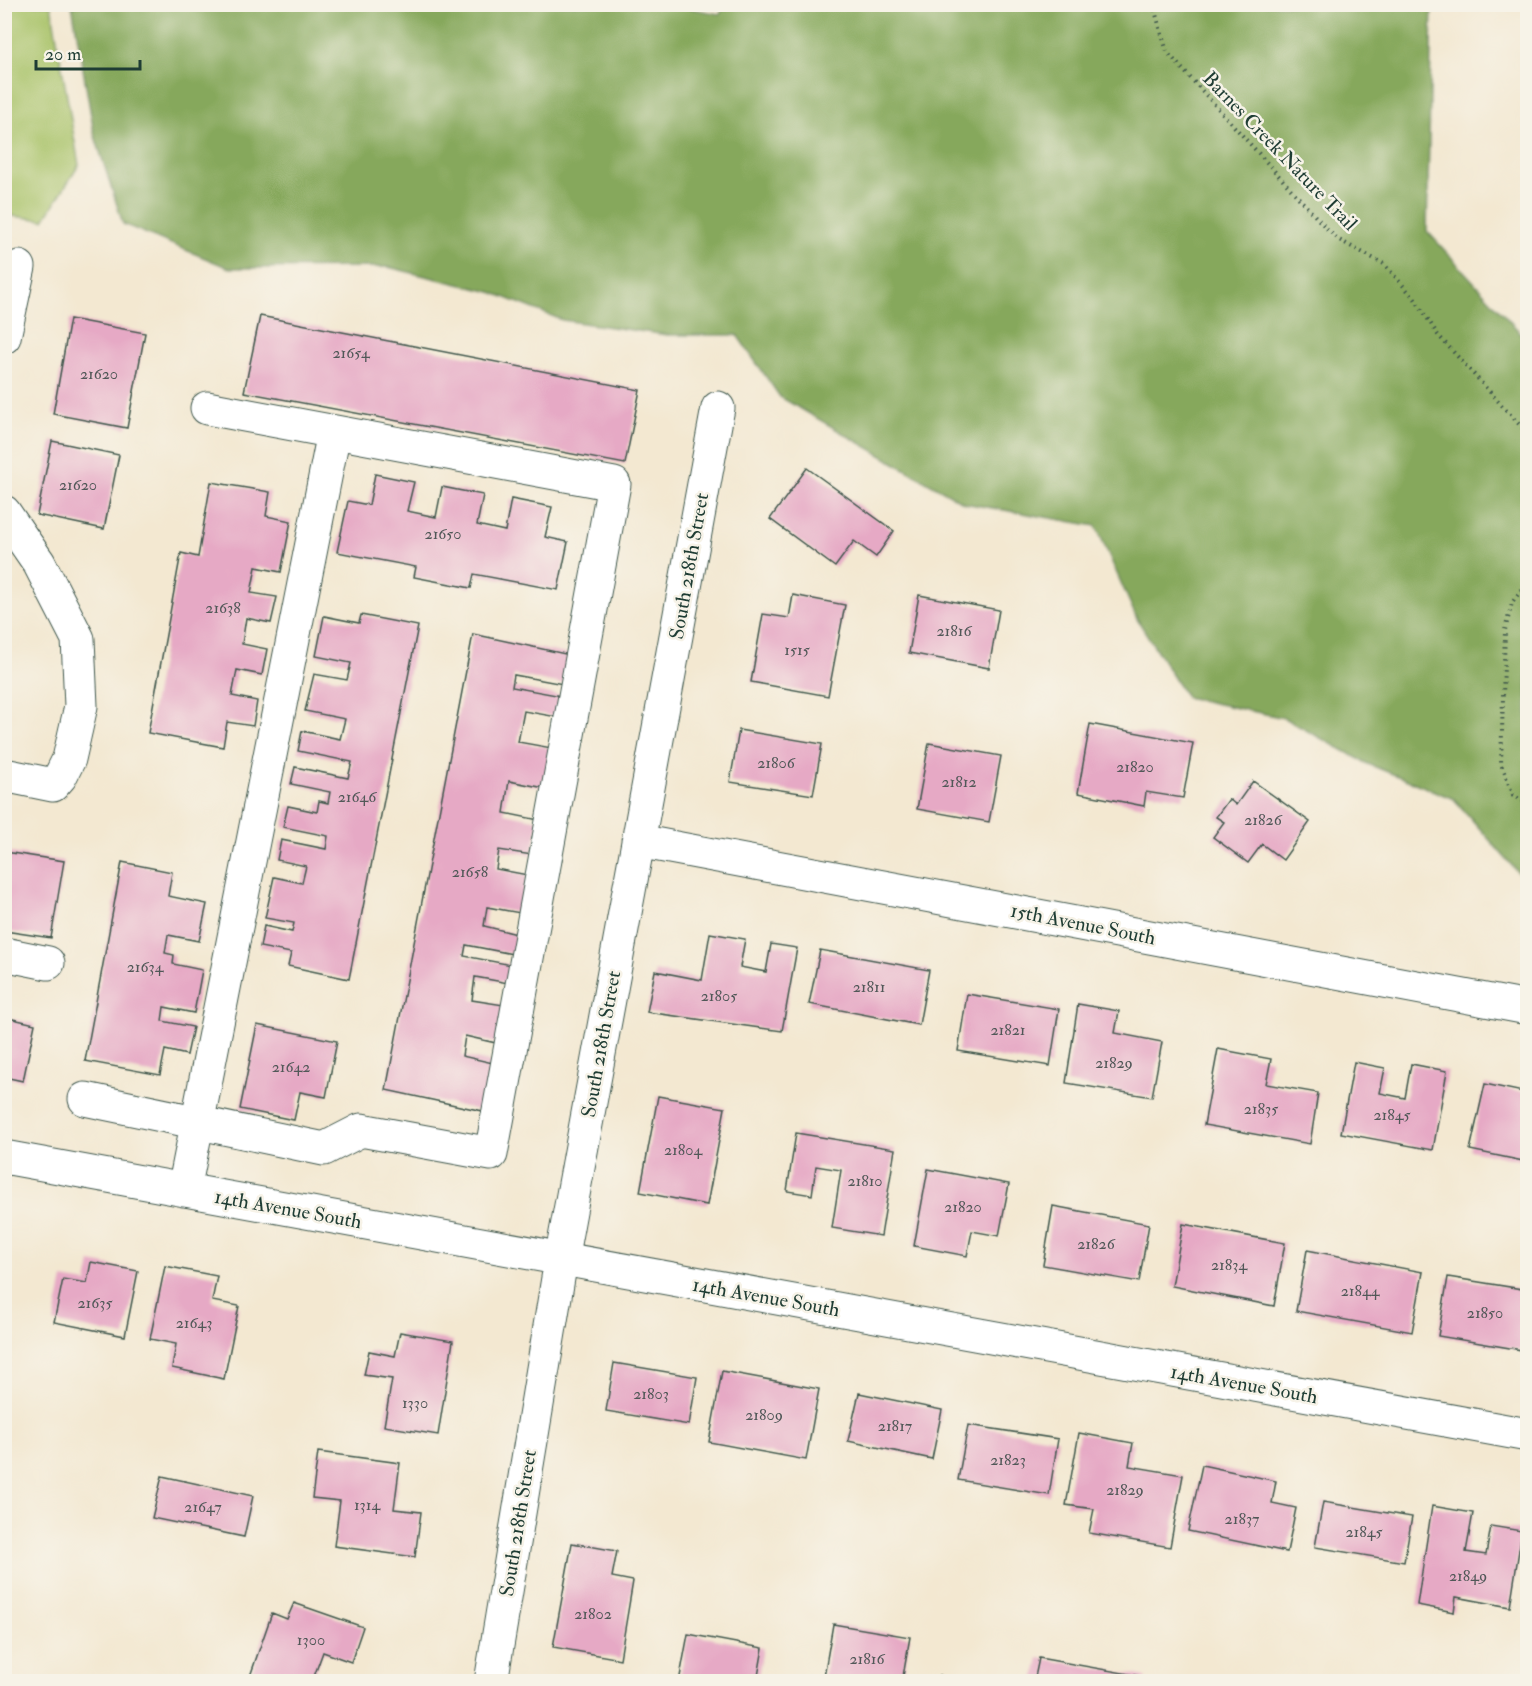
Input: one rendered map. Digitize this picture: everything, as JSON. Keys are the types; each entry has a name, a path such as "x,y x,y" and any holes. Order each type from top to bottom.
{"street":[{"path":"4,337 19,267"},
{"path":"85,1099 324,1149 361,1130 491,1154 614,484 207,408"},
{"name":"South 218th Street","path":"491,1682 561,1260 717,408"},
{"path":"184,1190 334,432"},
{"path":"4,512 39,563 78,639 81,696 69,759 53,785 4,775"},
{"name":"15th Avenue South","path":"638,841 1527,1008"},
{"path":"4,954 48,963"},
{"name":"14th Avenue South","path":"4,1157 1527,1435"}],"path":[{"name":"Barnes Creek Nature Trail","path":"1153,4 1167,52 1339,240 1384,264 1415,299 1437,335 1527,434"},
{"path":"1527,580 1512,603 1505,630 1501,764 1513,795 1527,804"}],"green space":[{"path":"5,4 51,5 79,165 44,220 5,215"},
{"path":"726,4 1432,5 1427,231 1527,340 1527,883 1454,799 1368,764 1284,718 1186,697 1137,619 1096,526 964,503 780,397 737,335 667,335 562,320 491,292 388,267 229,268 123,224 94,133 72,5 673,5 720,14"}],"building":[{"path":"260,316 640,390 625,464 244,392"},
{"path":"70,319 145,333 127,428 53,414"},
{"path":"52,441 119,455 104,529 37,515"},
{"path":"807,468 894,531 876,557 854,541 835,567 770,519"},
{"path":"375,474 414,482 407,511 436,517 442,487 483,495 477,525 505,531 511,499 552,507 545,537 568,542 558,590 474,574 471,588 414,577 416,567 337,552 348,501 369,505"},
{"path":"211,482 270,492 266,516 291,521 281,572 256,567 251,593 277,597 271,623 246,618 242,644 267,649 262,675 237,670 232,696 257,701 253,726 227,722 223,747 148,733 181,553 198,557"},
{"path":"793,595 845,605 828,696 751,682 763,614 789,618"},
{"path":"919,595 999,610 989,668 909,653"},
{"path":"361,615 418,626 349,979 288,966 291,953 260,947 264,926 292,932 294,923 265,918 274,877 302,883 306,866 277,860 281,840 326,849 328,836 283,827 288,806 317,812 319,801 328,803 330,792 291,784 295,767 348,778 352,762 298,751 302,731 340,739 345,719 305,711 314,674 347,680 351,663 316,656 324,616 359,623"},
{"path":"473,634 570,655 563,684 514,675 512,687 562,696 557,717 524,711 518,742 552,748 545,788 509,781 504,813 539,820 532,855 499,850 496,869 528,875 520,913 487,907 484,926 517,934 513,954 466,945 464,956 512,965 508,983 475,977 472,1000 504,1005 496,1043 465,1036 462,1056 493,1063 483,1111 386,1090"},
{"path":"1090,724 1193,743 1183,798 1146,792 1144,806 1078,793"},
{"path":"739,730 822,744 813,795 730,782"},
{"path":"929,743 1001,756 989,822 917,809"},
{"path":"1253,781 1310,822 1283,860 1262,844 1248,863 1213,837 1224,822 1216,817 1229,799 1236,805"},
{"path":"5,852 64,861 51,938 5,931"},
{"path":"122,862 172,872 168,896 207,904 199,941 168,935 165,953 174,955 173,964 202,970 194,1013 164,1007 162,1021 193,1027 187,1055 165,1050 160,1075 85,1061"},
{"path":"710,933 745,939 740,967 766,972 771,944 797,948 782,1031 647,1012 655,971 702,980"},
{"path":"820,950 929,970 919,1025 809,1004"},
{"path":"967,994 1059,1009 1050,1066 958,1051"},
{"path":"1078,1004 1119,1011 1115,1033 1162,1042 1152,1097 1066,1083"},
{"path":"4,1017 35,1024 23,1081 4,1077"},
{"path":"257,1025 337,1041 326,1097 300,1092 294,1120 240,1109"},
{"path":"1218,1049 1271,1059 1266,1084 1318,1093 1310,1144 1204,1125"},
{"path":"1354,1062 1385,1068 1380,1093 1405,1098 1411,1064 1447,1071 1433,1150 1341,1133"},
{"path":"1485,1084 1528,1093 1528,1162 1470,1150"},
{"path":"658,1096 725,1108 707,1205 640,1192"},
{"path":"796,1133 895,1149 881,1236 832,1228 841,1170 816,1166 812,1195 787,1191"},
{"path":"928,1169 1009,1184 999,1236 972,1231 967,1256 914,1246"},
{"path":"1053,1206 1149,1224 1139,1282 1043,1265"},
{"path":"1183,1224 1285,1243 1274,1306 1172,1286"},
{"path":"1307,1250 1423,1272 1412,1332 1296,1311"},
{"path":"91,1262 138,1271 125,1336 54,1322 63,1279 87,1283"},
{"path":"165,1266 217,1276 212,1301 239,1306 224,1379 172,1368 176,1344 150,1339"},
{"path":"1448,1277 1528,1290 1528,1351 1438,1336"},
{"path":"400,1332 453,1341 438,1435 384,1426 392,1379 364,1375 369,1351 395,1356"},
{"path":"614,1363 697,1377 689,1425 606,1411"},
{"path":"722,1371 819,1389 806,1460 709,1442"},
{"path":"859,1393 942,1410 932,1459 848,1441"},
{"path":"968,1425 1058,1439 1049,1495 958,1480"},
{"path":"1079,1433 1133,1443 1129,1466 1183,1475 1170,1547 1089,1533 1094,1509 1066,1505"},
{"path":"318,1452 400,1463 394,1509 421,1512 415,1557 334,1546 340,1501 312,1498"},
{"path":"1202,1465 1276,1481 1272,1503 1296,1508 1287,1552 1188,1531"},
{"path":"162,1476 253,1496 244,1537 152,1518"},
{"path":"1323,1502 1412,1517 1404,1562 1315,1547"},
{"path":"1432,1506 1473,1513 1466,1552 1486,1555 1491,1526 1522,1531 1510,1607 1456,1597 1454,1612 1417,1605"},
{"path":"572,1543 617,1551 612,1577 633,1581 620,1659 553,1647"},
{"path":"294,1603 363,1627 351,1662 323,1652 312,1682 248,1682 272,1613 287,1619"},
{"path":"833,1624 910,1637 902,1682 823,1682"},
{"path":"688,1634 763,1648 757,1682 679,1682"},
{"path":"1039,1658 1146,1677 1145,1682 1034,1682"},
{"path":"939,1675 966,1681 966,1682 938,1682"}]}
